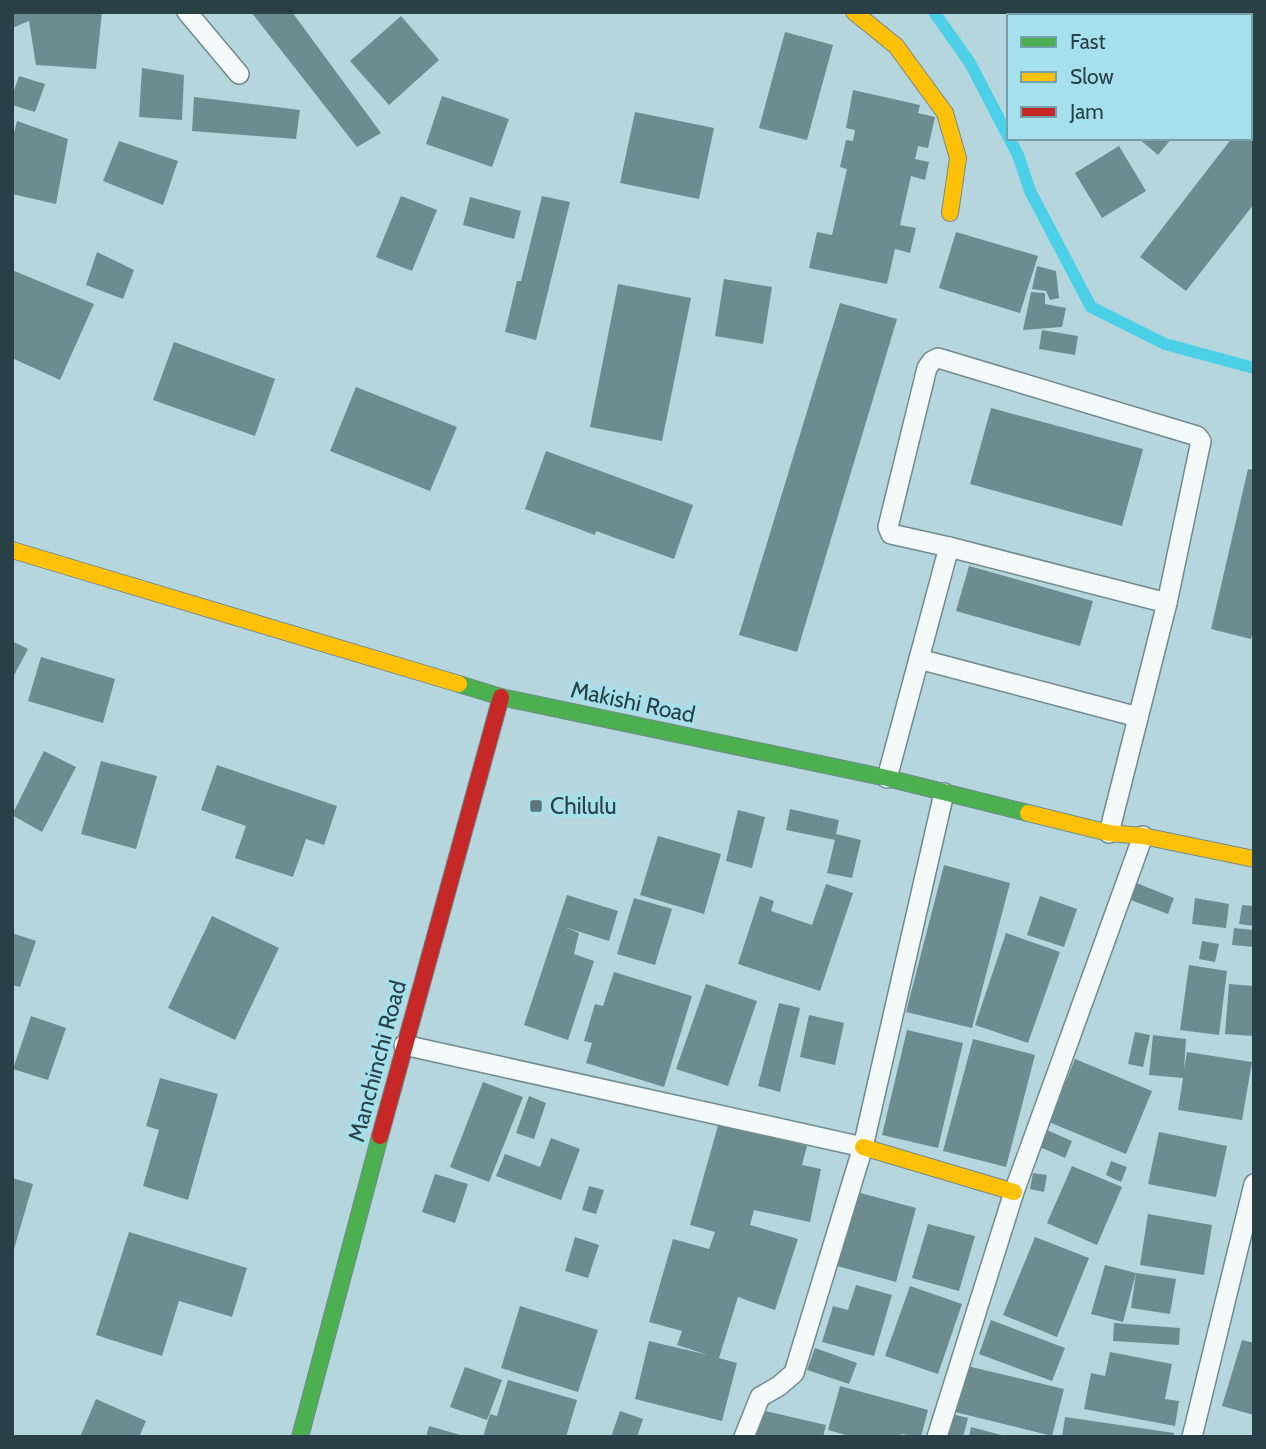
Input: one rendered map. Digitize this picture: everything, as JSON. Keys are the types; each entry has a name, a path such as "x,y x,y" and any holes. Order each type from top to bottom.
{"main road":[{"path":"854,12 896,46 945,113 958,158 950,214"},
{"name":"Makishi Road","path":"12,550 501,697 887,778 1109,833 1143,836 1254,859"},
{"name":"Manchinchi Road","path":"300,1437 404,1045 501,697"},
{"path":"863,1147 1014,1192"}],"lane":[{"path":"187,12 239,74"},
{"path":"1109,833 1167,603 1200,439 937,358 932,361 927,368 888,527 891,534 1167,603"},
{"path":"887,778 949,547"},
{"path":"919,659 1138,717"},
{"path":"744,1437 760,1397 794,1373 863,1147 944,793"},
{"path":"937,1437 1014,1192 1143,836"},
{"path":"404,1045 863,1147"},
{"path":"1192,1437 1254,1184"}],"building":[{"path":"12,12 102,12 96,69 36,65 29,21 12,28"},
{"path":"251,12 292,12 381,133 357,147"},
{"path":"401,16 439,60 389,105 350,61"},
{"path":"785,32 833,45 807,140 759,128"},
{"path":"142,68 184,75 182,120 139,117"},
{"path":"19,76 45,84 35,112 12,105 12,96"},
{"path":"853,90 920,105 918,113 935,117 928,148 918,146 915,159 929,162 925,180 911,176 900,225 916,228 910,253 895,249 887,284 809,268 817,232 832,235 847,169 840,167 846,140 853,141 855,130 846,128"},
{"path":"442,96 509,119 492,167 426,144"},
{"path":"194,97 300,110 296,139 192,131"},
{"path":"1254,110 1254,204 1186,291 1140,257 1230,140 1252,140"},
{"path":"635,112 714,128 699,199 620,183"},
{"path":"17,121 68,139 56,204 12,194 12,141"},
{"path":"1140,140 1170,140 1158,155"},
{"path":"119,141 178,161 163,205 103,181"},
{"path":"1119,146 1146,191 1102,218 1075,173"},
{"path":"401,196 437,210 412,271 376,257"},
{"path":"542,196 570,202 536,340 505,332"},
{"path":"470,197 521,211 514,239 463,225"},
{"path":"956,232 1038,256 1020,313 939,288"},
{"path":"97,252 134,270 123,299 86,285"},
{"path":"1037,266 1056,271 1059,298 1050,300 1046,291 1032,289"},
{"path":"12,270 94,304 60,380 12,358"},
{"path":"724,279 772,287 763,344 715,336"},
{"path":"618,284 691,298 662,441 590,427"},
{"path":"1031,292 1045,293 1045,304 1066,308 1062,327 1023,330"},
{"path":"840,303 897,319 797,652 739,635"},
{"path":"1042,330 1078,336 1075,355 1039,349"},
{"path":"174,342 275,379 255,436 153,400"},
{"path":"356,387 457,427 430,491 330,451"},
{"path":"991,408 1143,449 1122,526 970,484"},
{"path":"546,451 693,505 674,559 596,531 595,535 525,509"},
{"path":"1248,469 1254,470 1254,626 1251,639 1211,629"},
{"path":"969,566 1093,601 1080,646 956,611"},
{"path":"12,641 28,649 12,679"},
{"path":"41,657 115,679 103,723 28,701"},
{"path":"44,751 76,767 42,832 12,815"},
{"path":"101,761 157,776 136,849 81,834"},
{"path":"217,765 337,806 324,845 306,839 293,877 235,858 246,826 201,810"},
{"path":"790,809 839,820 836,834 861,840 852,878 827,873 835,840 786,830"},
{"path":"738,810 765,817 752,868 726,861"},
{"path":"658,836 721,854 704,914 640,895"},
{"path":"944,865 1010,883 972,1028 906,1012"},
{"path":"1134,882 1174,898 1168,914 1128,899"},
{"path":"826,884 853,893 820,991 738,964 760,896 774,901 771,911 812,925"},
{"path":"567,895 618,911 609,941 564,927 579,933 574,954 594,961 568,1040 524,1025"},
{"path":"1040,896 1077,909 1064,947 1027,935"},
{"path":"634,898 672,909 655,965 617,954"},
{"path":"1195,898 1229,904 1226,928 1192,924"},
{"path":"1242,905 1254,906 1254,926 1239,924"},
{"path":"212,916 279,948 235,1040 168,1008"},
{"path":"1234,928 1254,930 1254,947 1232,945"},
{"path":"12,933 36,941 20,987 12,985"},
{"path":"1006,933 1060,952 1028,1043 975,1025"},
{"path":"1202,941 1219,944 1215,962 1199,959"},
{"path":"1189,965 1227,971 1219,1035 1180,1030"},
{"path":"614,972 692,996 664,1087 586,1063 592,1043 584,1041 595,1004 603,1006"},
{"path":"706,984 757,1001 728,1086 676,1069"},
{"path":"1229,984 1254,986 1253,1036 1225,1034"},
{"path":"779,1003 800,1008 780,1092 758,1086"},
{"path":"809,1015 844,1023 835,1065 800,1057"},
{"path":"31,1016 66,1028 48,1080 13,1069"},
{"path":"907,1030 963,1043 938,1148 882,1135"},
{"path":"1135,1032 1150,1035 1143,1067 1128,1064"},
{"path":"1153,1035 1186,1039 1184,1069 1187,1052 1252,1062 1242,1120 1178,1110 1183,1078 1149,1075"},
{"path":"973,1039 1035,1055 1006,1167 943,1151"},
{"path":"1075,1059 1152,1091 1126,1154 1049,1122"},
{"path":"160,1078 218,1094 188,1200 143,1186 159,1130 146,1126"},
{"path":"483,1082 523,1097 489,1182 450,1167"},
{"path":"529,1096 546,1103 534,1139 516,1133"},
{"path":"719,1122 807,1146 802,1165 821,1169 810,1222 754,1210 750,1225 798,1239 775,1310 738,1297 719,1358 737,1363 722,1421 635,1399 649,1341 708,1355 677,1345 682,1331 649,1322 673,1239 709,1249 715,1232 690,1225"},
{"path":"1047,1130 1072,1141 1065,1158 1040,1147"},
{"path":"1159,1132 1227,1146 1216,1197 1148,1184"},
{"path":"551,1138 580,1149 561,1200 496,1176 505,1154 540,1167"},
{"path":"1111,1161 1127,1167 1121,1182 1106,1175"},
{"path":"1072,1166 1122,1187 1097,1245 1047,1223"},
{"path":"1033,1173 1047,1175 1044,1192 1030,1189"},
{"path":"435,1174 468,1184 455,1223 422,1212"},
{"path":"12,1178 33,1184 14,1249 12,1249"},
{"path":"589,1186 604,1190 596,1214 582,1210"},
{"path":"857,1192 916,1208 896,1282 837,1266"},
{"path":"1148,1214 1212,1225 1204,1275 1140,1265"},
{"path":"928,1224 975,1236 959,1291 912,1278"},
{"path":"129,1232 247,1268 232,1317 179,1301 162,1356 96,1335"},
{"path":"575,1237 599,1245 588,1278 565,1271"},
{"path":"1035,1237 1089,1258 1057,1337 1003,1315"},
{"path":"1105,1265 1136,1273 1123,1322 1091,1314"},
{"path":"1136,1273 1176,1279 1170,1314 1131,1308"},
{"path":"856,1285 892,1295 874,1356 822,1342 833,1306 848,1310"},
{"path":"910,1286 962,1304 938,1374 885,1356"},
{"path":"520,1306 598,1330 578,1392 501,1368"},
{"path":"991,1320 1065,1348 1052,1381 979,1354"},
{"path":"1114,1323 1180,1328 1179,1345 1113,1341"},
{"path":"1242,1340 1254,1343 1254,1415 1222,1406"},
{"path":"815,1348 857,1363 849,1384 807,1370"},
{"path":"1110,1352 1172,1364 1165,1399 1179,1401 1175,1426 1084,1409 1091,1373 1105,1376"},
{"path":"967,1366 1064,1389 1052,1436 955,1412"},
{"path":"465,1367 502,1380 487,1420 450,1407"},
{"path":"508,1380 577,1400 566,1437 483,1437 490,1414 497,1416"},
{"path":"840,1386 928,1410 921,1437 901,1434 900,1437 853,1437 828,1430"},
{"path":"96,1399 146,1421 139,1437 80,1437"},
{"path":"756,1409 826,1425 823,1437 750,1437"},
{"path":"620,1411 643,1419 637,1437 611,1437"},
{"path":"952,1414 968,1418 963,1437 946,1437"},
{"path":"1065,1417 1174,1433 1174,1437 1062,1437"},
{"path":"429,1426 464,1436 464,1437 426,1437"},
{"path":"971,1427 1005,1436 1005,1437 969,1437"}],"waterway":[{"path":"934,12 970,63 1007,134"},
{"path":"1010,140 1030,191 1091,307 1165,344 1254,368"}],"traffic: fast":[{"path":"459,684 501,697 887,778 1028,813"},
{"path":"300,1437 380,1136"}],"traffic: slow":[{"path":"854,12 896,46 945,113 958,158 950,213"},
{"path":"12,550 459,684"},
{"path":"1028,813 1109,833 1143,836 1254,859"},
{"path":"863,1147 1014,1192"}],"traffic: jam":[{"path":"380,1136 501,697"}],"place":[{"name":"Chilulu","path":"536,806"}]}
